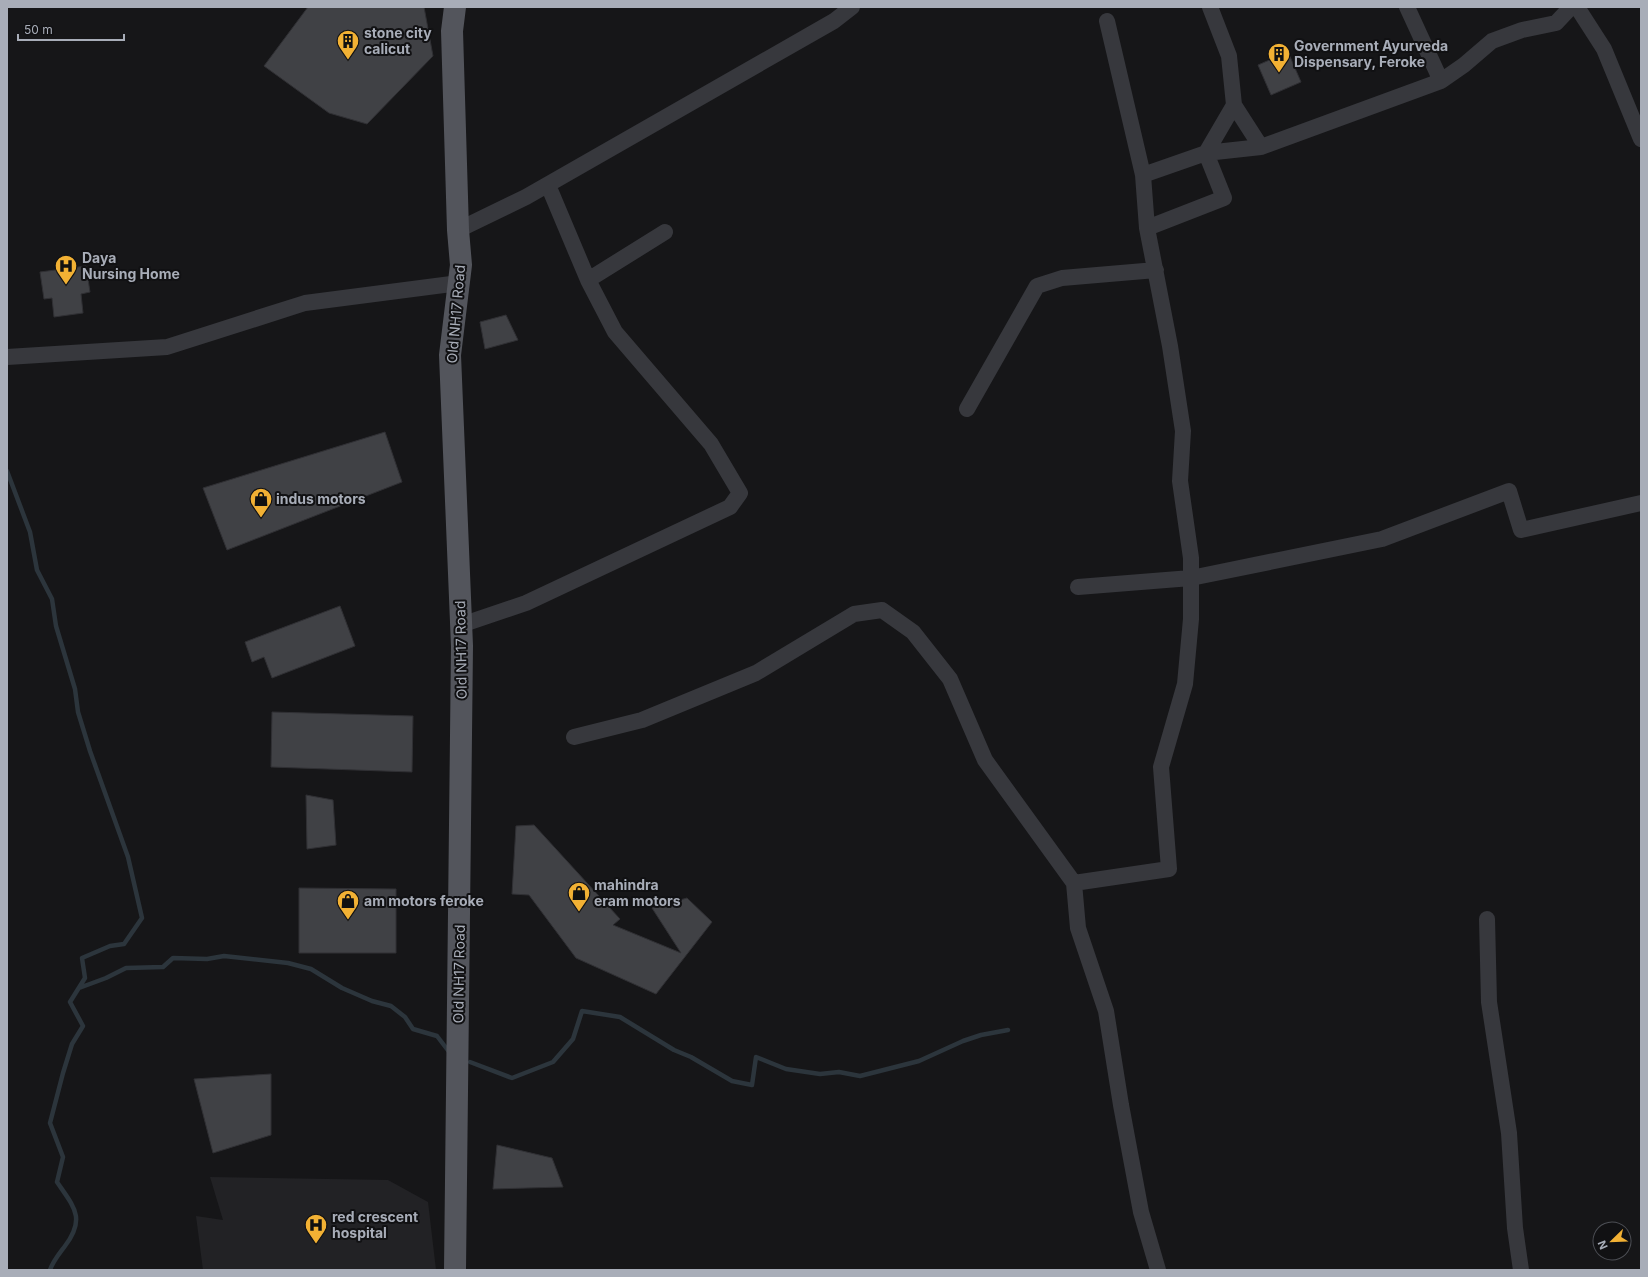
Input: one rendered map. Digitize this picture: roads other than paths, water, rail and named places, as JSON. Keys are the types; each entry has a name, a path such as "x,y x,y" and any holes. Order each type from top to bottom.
{"main road":[{"name":"Old NH17 Road","path":"443,7 452,31"},
{"name":"Old NH17 Road","path":"455,7 452,31 458,230 461,264 450,355 462,662 455,1270"}],"street":[{"path":"458,230 526,197 834,21 852,7"},
{"path":"1210,7 1229,56 1234,105 1261,147"},
{"path":"1407,7 1441,81"},
{"path":"1143,175 1206,153 1261,147 1441,81 1492,41 1522,30 1556,24 1571,7"},
{"path":"1577,7 1604,49 1641,139"},
{"path":"1074,883 1169,870 1161,767 1185,684 1191,619 1191,558 1180,481 1182,431 1170,346 1147,228 1143,175 1107,21"},
{"path":"1206,153 1234,105"},
{"path":"1147,228 1224,198 1206,153"},
{"path":"461,625 526,603 730,507 740,493 711,444 615,332 588,280 548,184"},
{"path":"588,280 666,232"},
{"path":"967,409 1037,286 1062,278 1156,270"},
{"path":"7,357 167,347 305,303 459,283"},
{"path":"1078,587 1191,578 1382,539 1509,491 1520,530 1641,503"},
{"path":"574,737 642,720 756,673 854,614 882,610 914,632 950,679 985,760 1074,883 1078,928 1106,1011 1141,1212 1158,1270"},
{"path":"1487,919 1489,1002 1509,1133 1515,1228 1521,1270"}],"waterway":[{"path":"7,471 30,532 37,570 52,599 56,626 75,689 78,712 90,751 128,857 142,918 124,944 110,946 82,958 85,978 70,1002 83,1026 72,1044 50,1123 63,1157 57,1182 73,1206 76,1220 75,1228 71,1236 54,1261 50,1270"},
{"path":"79,988 106,978 126,968 163,967 173,958 207,959 224,956 288,963 311,969 342,988 372,1001 391,1006 405,1017 413,1029 437,1036 450,1053"},
{"path":"470,1062 512,1078 553,1062 573,1039 582,1011 620,1017 674,1050 691,1057 732,1081 752,1085 756,1057 786,1069 820,1074 839,1072 860,1076 919,1061 963,1041 981,1035 1008,1030"}],"place":[{"name":"stone city calicut","path":"348,60"},
{"name":"Government Ayurveda Dispensary, Feroke","path":"1279,74"},
{"name":"Daya Nursing Home","path":"66,286"},
{"name":"indus motors","path":"261,518"},
{"name":"mahindra eram motors","path":"579,912"},
{"name":"am motors feroke","path":"348,920"},
{"name":"red crescent hospital","path":"316,1244"}]}
